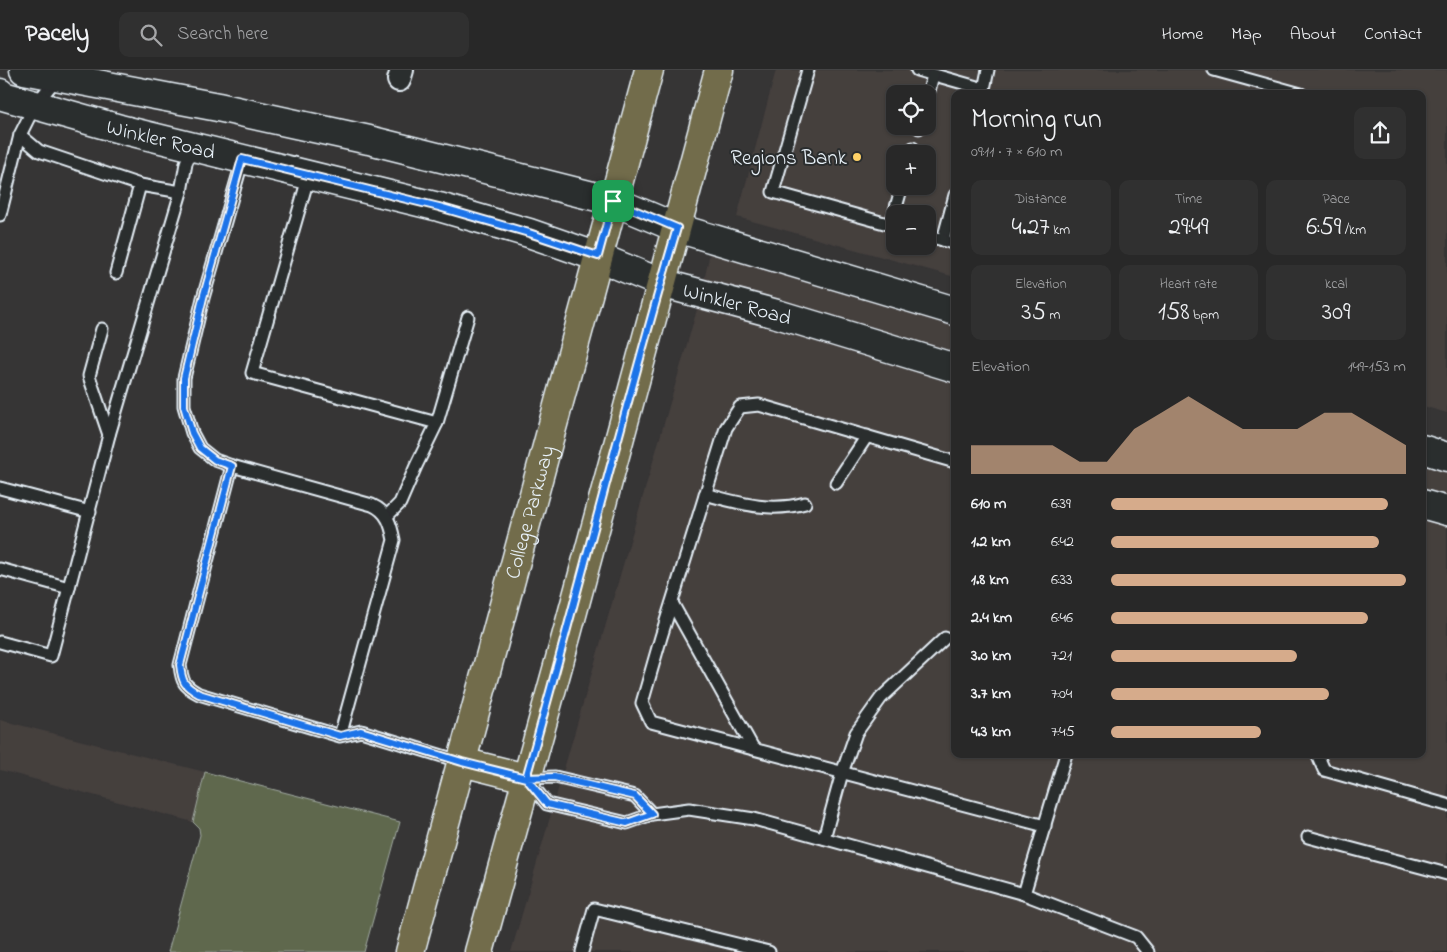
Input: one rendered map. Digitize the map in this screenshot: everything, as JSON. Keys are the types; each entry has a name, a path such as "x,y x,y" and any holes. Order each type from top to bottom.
{"main road":[{"name":"College Parkway","path":"410,952 649,70"},
{"path":"479,952 719,70"},
{"path":"462,762 526,778"}],"street":[{"name":"Winkler Road","path":"24,70 218,107 369,140 613,201 677,228 832,276 951,310"},
{"name":"Winkler Road","path":"0,93 3,96 120,130 439,207 529,233 598,256 661,283 777,314 951,367"},
{"path":"1426,450 1447,457"},
{"path":"1426,505 1447,511"}],"lane":[{"path":"808,70 773,192 886,224"},
{"path":"917,70 980,90"},
{"path":"983,90 988,70"},
{"path":"1214,70 1286,90"},
{"path":"930,85 933,74"},
{"path":"0,215 20,136 35,105 58,76"},
{"path":"20,136 39,151 140,185 181,192"},
{"path":"0,642 51,656 109,435 181,192 186,163 193,147"},
{"path":"242,159 203,298 184,378 184,406 192,433 200,448 215,460 372,505 380,508 387,516 392,527 394,540 340,736"},
{"path":"308,175 252,373 438,423"},
{"path":"116,273 140,185"},
{"path":"943,240 951,210"},
{"path":"936,238 951,243"},
{"path":"387,516 400,503 438,423 468,317"},
{"path":"102,329 89,376 109,435"},
{"path":"951,461 759,405 740,407 726,428 642,703 651,722 1044,826"},
{"path":"836,483 867,436"},
{"path":"232,466 180,665 182,680 188,688 199,694 340,736 361,731 462,762"},
{"path":"0,488 90,512"},
{"path":"705,494 754,507 794,506 805,503"},
{"path":"0,569 69,588"},
{"path":"672,603 753,748"},
{"path":"824,838 842,772 856,733 881,698 945,638"},
{"path":"1024,894 1065,758"},
{"path":"1319,758 1324,770 1447,805"},
{"path":"526,778 554,777 635,796 652,814"},
{"path":"526,778 547,804 627,823 652,814 689,809 754,819 824,838 1024,894 1136,937 1148,952"},
{"path":"1308,837 1447,874"},
{"path":"582,952 594,909 769,952"}],"shaded area":[{"path":"776,70 1447,70 1447,413 1426,407 1426,90 951,90 951,276 737,217"},
{"path":"710,252 951,323 951,353 704,281"},
{"path":"698,306 773,326 951,380 951,758 1426,758 1426,519 1447,525 1447,952 511,952"},
{"path":"1426,464 1447,471 1447,498 1426,491"},
{"path":"0,720 205,772 193,822 0,770"}],"green space":[{"path":"205,772 400,822 364,952 168,952 200,835 199,828 193,822"}],"place":[{"name":"Regions Bank","path":"857,157"}],"route":[{"path":"613,201 598,256 529,233 439,207 242,159 203,298 184,378 184,406 192,433 200,448 215,460 232,466 180,665 182,680 188,688 199,694 340,736 361,731 462,762 526,778 554,777 635,796 652,814 627,823 547,804 526,778 677,228 613,201"}]}
